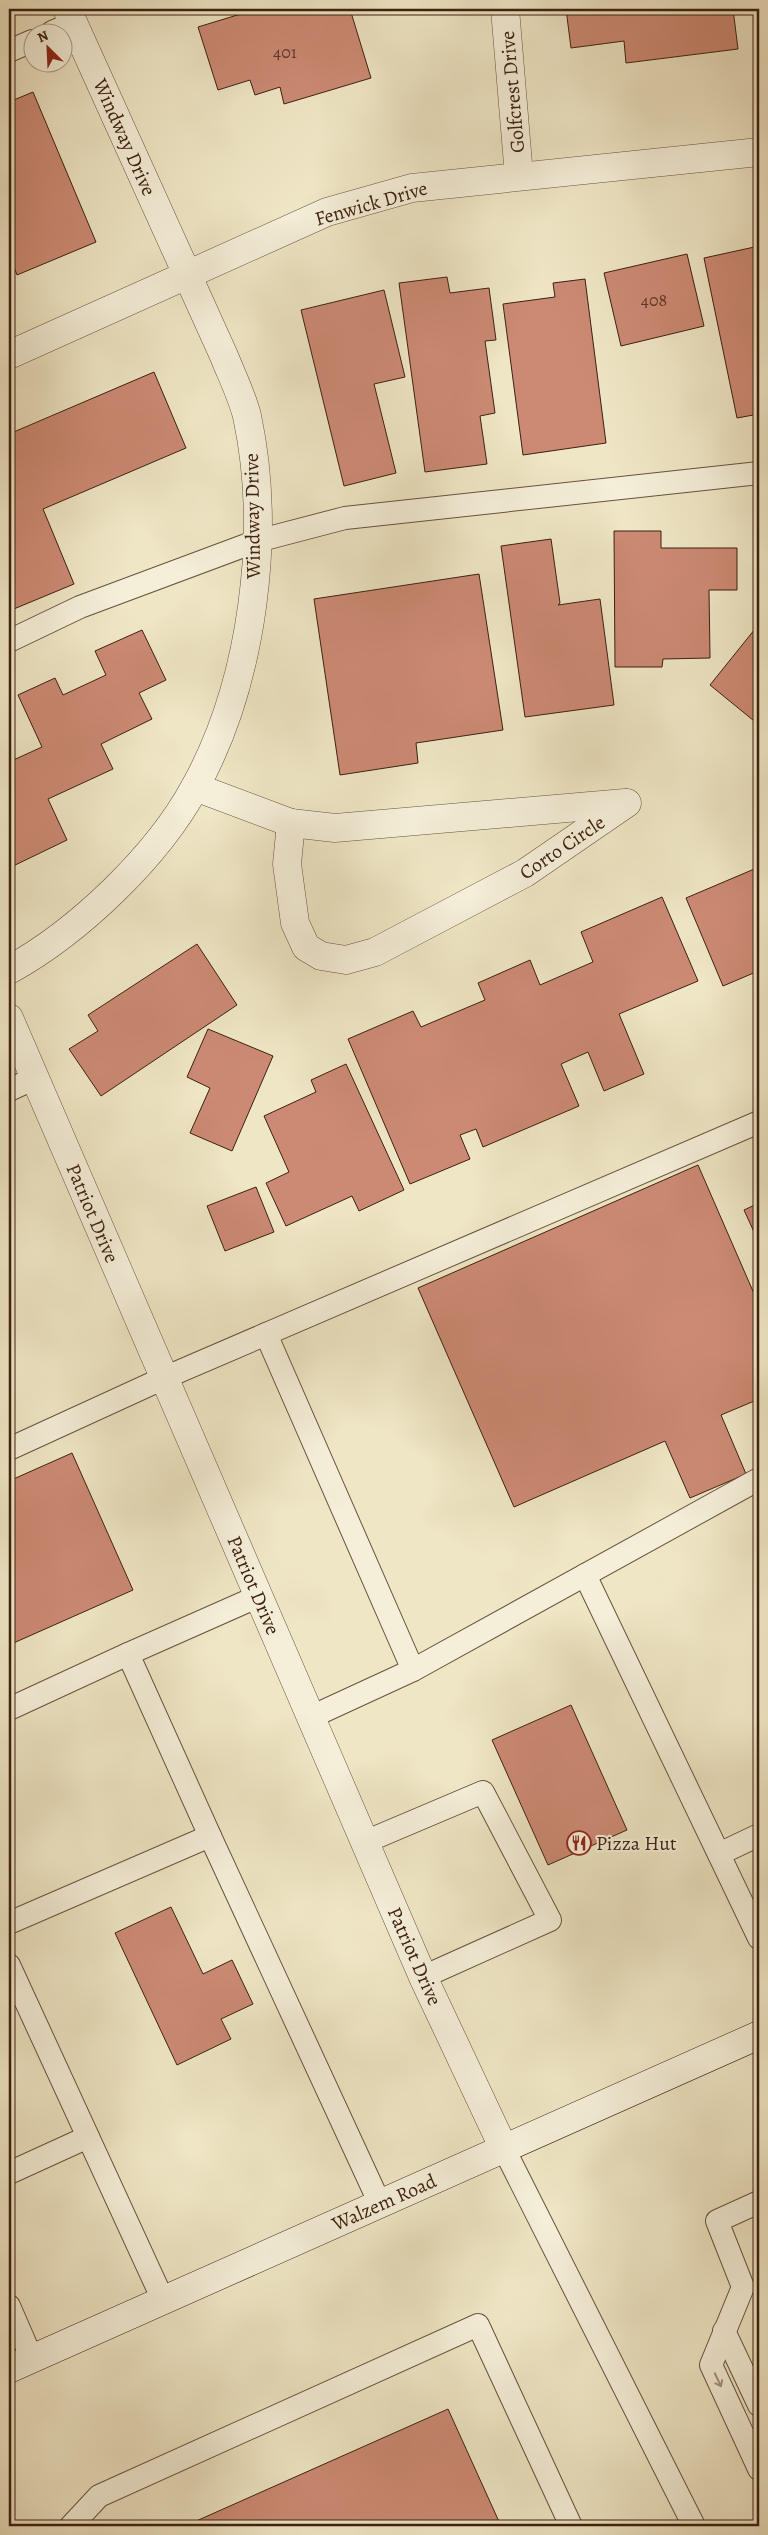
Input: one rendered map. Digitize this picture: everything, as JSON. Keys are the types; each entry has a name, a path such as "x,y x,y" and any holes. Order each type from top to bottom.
{"street":[{"name":"Golfcrest Drive","path":"505,9 519,176"},
{"name":"Windway Drive","path":"9,970 100,905 163,835 195,787 220,734 239,672 251,618 257,541 254,465 246,415 224,356 187,275 64,21"},
{"name":"Fenwick Drive","path":"9,355 327,212 412,188 759,152"},
{"name":"Corto Circle","path":"195,787 291,823 335,828 627,803 525,873 375,952 346,960 321,956 306,947 295,923 287,864 291,823"},
{"name":"Patriot Drive","path":"9,1018 423,1977 504,2149"},
{"name":"Walzem Road","path":"20,2364 759,2035"}],"lane":[{"path":"9,52 22,46"},
{"path":"9,641 80,607 257,541 345,518 759,473"},
{"path":"9,1090 35,1078"},
{"path":"9,1449 164,1378 759,1122"},
{"path":"266,1334 413,1670"},
{"path":"311,1717 413,1670 759,1478"},
{"path":"585,1575 759,1938"},
{"path":"9,1709 259,1596"},
{"path":"128,1654 380,2204"},
{"path":"365,1842 483,1792 550,1920 423,1977"},
{"path":"719,1854 759,1835"},
{"path":"9,1923 210,1836"},
{"path":"9,1965 164,2300"},
{"path":"9,2173 88,2137"},
{"path":"504,2149 694,2526"},
{"path":"759,2202 717,2221 751,2290 724,2331 711,2365 759,2469"},
{"path":"9,2306 20,2364"},
{"path":"71,2526 99,2496 478,2325 572,2526"},
{"path":"724,2331 759,2405"}],"building":[{"path":"257,9 350,9 371,78 284,104 280,87 255,95 250,80 218,90 198,27"},
{"path":"566,9 733,9 738,49 626,63 624,41 571,48"},
{"path":"33,92 96,242 17,275 9,254 9,102"},
{"path":"759,246 759,414 737,418 704,258"},
{"path":"687,254 704,326 621,346 604,273"},
{"path":"447,277 450,293 489,288 496,340 485,341 495,413 480,416 487,464 425,472 399,283"},
{"path":"585,279 606,443 523,455 503,304 555,297 553,283"},
{"path":"384,290 405,377 374,384 396,473 344,486 301,310"},
{"path":"154,372 186,448 43,509 74,584 9,611 9,434"},
{"path":"614,531 661,531 661,548 737,548 737,590 709,590 710,658 663,659 662,667 615,667"},
{"path":"551,539 560,603 558,605 600,599 614,705 525,717 501,546"},
{"path":"479,574 503,730 416,743 418,763 340,775 314,599"},
{"path":"759,624 759,725 710,685"},
{"path":"142,630 166,680 139,693 152,719 101,744 113,769 48,799 67,840 9,868 9,762 42,747 18,695 55,678 63,695 106,675 95,651"},
{"path":"759,867 759,980 756,972 723,986 686,898"},
{"path":"662,897 698,981 619,1014 644,1074 604,1091 588,1052 561,1064 579,1106 483,1147 476,1129 460,1135 470,1159 410,1184 348,1039 413,1011 421,1027 485,1000 478,983 530,960 540,985 593,962 581,932"},
{"path":"197,944 237,1005 101,1096 69,1049 98,1031 88,1015"},
{"path":"208,1029 273,1056 232,1151 190,1133 210,1088 187,1077"},
{"path":"346,1064 404,1190 359,1211 352,1196 286,1226 266,1183 289,1172 264,1116 316,1092 311,1080"},
{"path":"698,1165 759,1305 759,1399 721,1415 746,1474 690,1498 665,1441 514,1507 418,1288"},
{"path":"256,1187 274,1232 225,1251 207,1206"},
{"path":"759,1203 759,1243 744,1210"},
{"path":"72,1453 133,1590 9,1645 9,1481"},
{"path":"571,1705 627,1830 548,1865 492,1740"},
{"path":"171,1907 203,1974 232,1960 253,2004 221,2019 231,2039 177,2065 115,1933"},
{"path":"448,2409 501,2526 185,2526"}],"place":[{"name":"Pizza Hut","path":"579,1843"}]}
